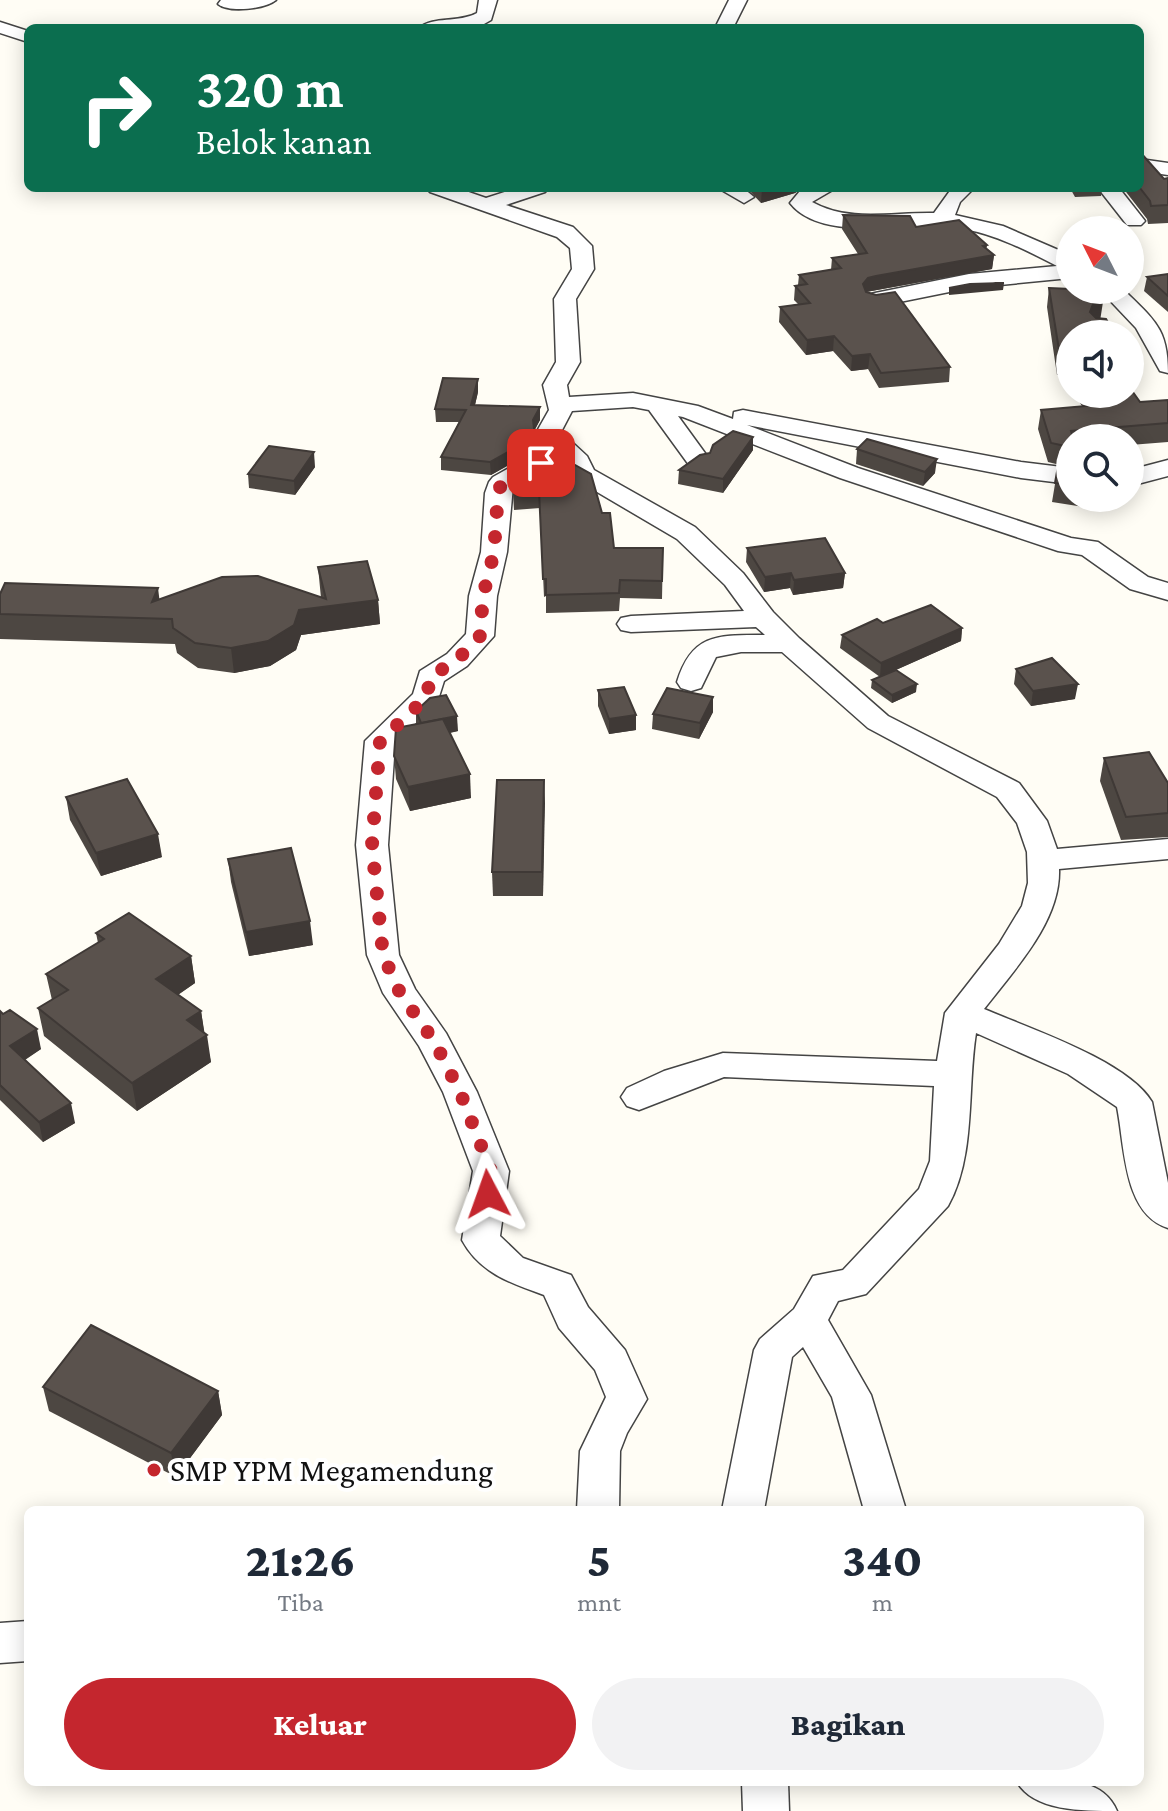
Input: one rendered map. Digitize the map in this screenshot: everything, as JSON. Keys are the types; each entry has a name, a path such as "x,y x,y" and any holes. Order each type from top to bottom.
{"street":[{"path":"225,24 224,2 267,0"},
{"path":"466,24 475,23 485,16 488,0"},
{"path":"726,24 738,0"},
{"path":"0,27 24,36"},
{"path":"1144,166 1168,169"},
{"path":"450,192 565,232 581,246 583,269 565,299 568,362 555,385 561,410 548,433 551,454 541,463 502,482 498,493 494,552 483,596 480,636 457,660 430,677 427,697 380,741 372,845 383,955 400,993 441,1054 491,1171 481,1240 510,1268 558,1285 573,1317 611,1361 627,1399 605,1429 596,1469 598,1506"},
{"path":"487,204 525,192"},
{"path":"815,192 800,203 838,221 947,219 995,231 1056,258"},
{"path":"947,219 944,213 960,192"},
{"path":"1111,192 1130,216"},
{"path":"875,300 969,281 1056,272"},
{"path":"1127,304 1148,330 1168,366"},
{"path":"559,405 633,400 689,411 803,426 927,453 1056,475"},
{"path":"657,405 698,460"},
{"path":"689,411 849,473 1067,545 1089,548 1139,583 1168,592"},
{"path":"548,433 578,461 584,474 686,533 734,579 763,618 789,644 826,674 842,694 878,722 1008,790 1032,821 1045,860 1038,906 1011,951 962,1013 952,1074 948,1161 935,1196 853,1284 826,1287 808,1320 774,1350 744,1506"},
{"path":"1144,475 1168,468"},
{"path":"1144,482 1168,492"},
{"path":"631,624 763,618"},
{"path":"691,682 700,657 706,650 726,646 789,644"},
{"path":"1045,860 1168,849"},
{"path":"962,1013 1099,1076 1127,1093 1134,1102 1152,1194 1156,1203 1168,1214"},
{"path":"639,1097 676,1080 723,1065 952,1074"},
{"path":"808,1320 851,1395 884,1506"},
{"path":"0,1643 24,1641"},
{"path":"765,1786 766,1811"},
{"path":"1047,1786 1094,1811"}],"building":[{"path":"1144,156 1164,179 1168,178 1168,205 1151,206 1143,192"},
{"path":"843,215 910,216 916,227 959,220 987,245 983,246 994,255 876,276 868,278 863,284 866,292 876,295 895,292 950,367 881,373 870,354 852,356 834,336 807,340 780,307 810,303 795,286 807,284 799,275 841,268 832,258 867,253"},
{"path":"1168,274 1168,296 1147,277"},
{"path":"1004,283 949,288 970,284"},
{"path":"1049,288 1056,288 1056,304 1093,304 1090,312 1096,318 1107,320 1056,320 1056,331"},
{"path":"443,378 478,379 471,405 540,407 533,420 535,437 490,462 441,457 466,410 435,409"},
{"path":"1168,400 1168,423 1056,424 1056,444 1051,443 1041,410 1144,408 1144,402"},
{"path":"733,431 753,437 723,479 679,470 700,455 710,453 713,445"},
{"path":"867,439 937,459 925,472 857,449"},
{"path":"269,446 314,452 294,481 248,474"},
{"path":"537,460 539,468 575,465 591,474 602,513 610,513 614,548 663,548 662,581 620,580 619,593 546,595 539,490 513,492 515,471"},
{"path":"825,538 845,573 794,580 791,573 765,577 747,548"},
{"path":"367,561 378,600 299,610 294,625 268,641 231,648 195,643 173,628 172,619 0,614 0,594 5,583 158,588 152,602 222,577 258,576 326,599 318,567"},
{"path":"931,605 962,628 881,663 842,635 877,619 883,623"},
{"path":"1052,658 1078,684 1033,691 1016,669"},
{"path":"896,670 917,684 892,695 872,680"},
{"path":"624,687 636,715 609,719 598,690"},
{"path":"667,688 713,697 700,723 653,714"},
{"path":"446,695 457,716 421,723 416,711 430,698"},
{"path":"443,719 470,774 408,787 394,756 396,728"},
{"path":"1149,752 1168,783 1168,813 1126,817 1104,758"},
{"path":"127,779 158,834 96,853 66,797"},
{"path":"497,780 544,780 542,872 492,872"},
{"path":"291,848 310,921 246,932 228,859"},
{"path":"129,913 191,956 156,979 201,1011 187,1020 207,1035 132,1083 38,1008 68,990 46,974 104,939 96,933"},
{"path":"10,1010 37,1029 10,1046 71,1103 39,1122 0,1085 0,1011 3,1014"},
{"path":"91,1325 218,1391 171,1453 43,1387"}],"place":[{"name":"SMP YPM Megamendung","path":"154,1470"}],"route":[{"path":"488,1194 491,1171 460,1092 434,1041 400,993 383,955 372,845 375,789 380,741 427,697 430,677 457,660 480,636 484,618 483,596 494,552 498,493 502,482 541,463"}]}
